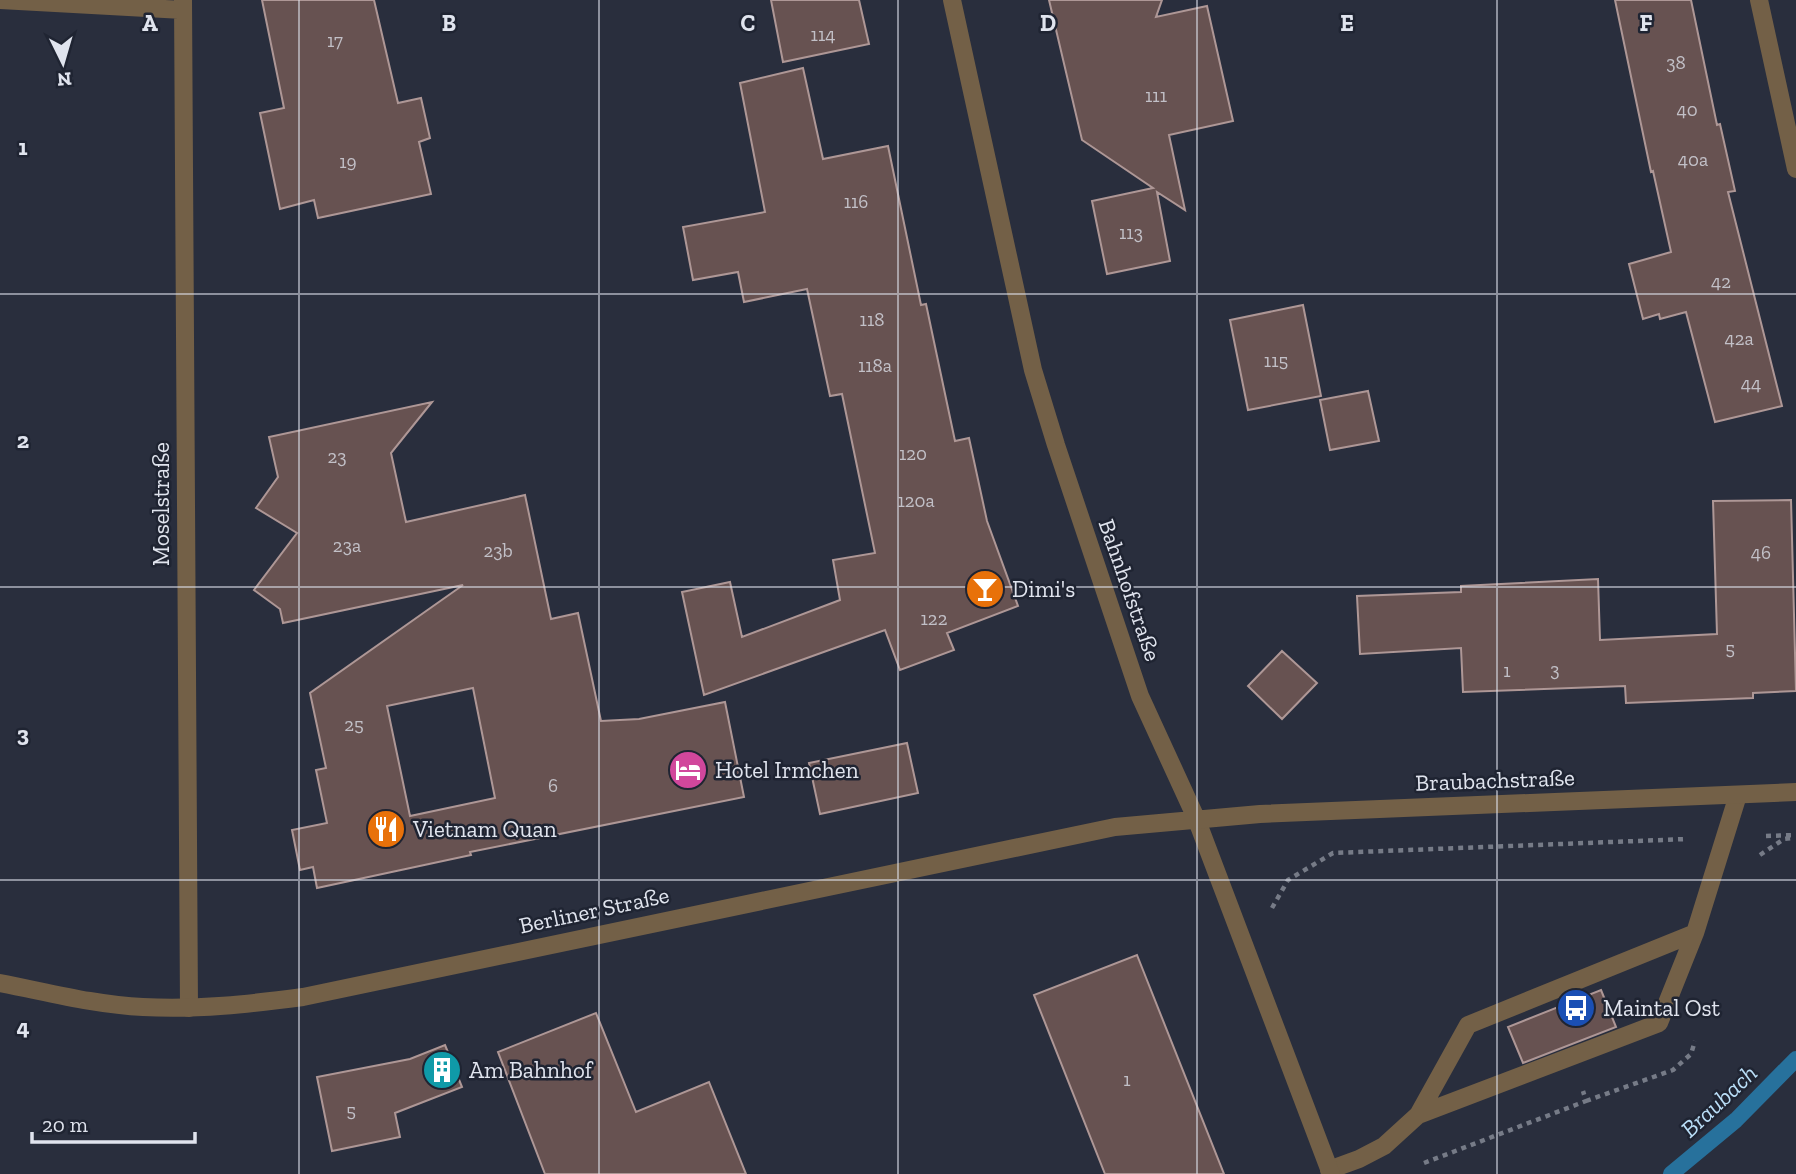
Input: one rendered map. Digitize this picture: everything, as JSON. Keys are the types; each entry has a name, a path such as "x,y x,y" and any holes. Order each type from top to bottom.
{"street":[{"path":"0,0 183,5"},
{"name":"Bahnhofstraße","path":"952,0 1030,357 1044,408 1140,696 1196,818 1330,1172"},
{"path":"1759,0 1796,169"},
{"name":"Moselstraße","path":"183,5 189,1007"},
{"name":"Braubachstraße","path":"1196,818 1796,792"},
{"path":"1418,1115 1660,1023 1695,933 1738,795"},
{"name":"Berliner Straße","path":"0,983 96,1002 141,1007 246,1004 303,997 1087,832 1196,818"},
{"path":"1330,1172 1384,1146 1418,1115 1468,1025 1695,933"}],"path":[{"path":"1268,915 1288,880 1334,853 1796,835"}],"building":[{"path":"262,0 374,0 398,103 421,98 430,138 419,142 431,194 318,218 314,200 280,209 260,113 284,108"},
{"path":"771,0 859,0 869,44 783,62"},
{"path":"1049,0 1162,0 1156,17 1207,6 1233,121 1169,135 1185,210 1157,192 1170,261 1107,274 1092,201 1153,188 1082,140"},
{"path":"1615,0 1691,0 1717,125 1720,124 1735,191 1728,192 1782,406 1715,422 1686,312 1660,319 1659,314 1643,319 1629,264 1671,252 1653,171 1651,172"},
{"path":"803,68 823,159 888,146 921,305 926,304 955,441 969,438 987,521 1018,606 947,633 954,650 900,670 885,630 704,695 682,592 730,582 742,637 840,600 833,560 875,553 842,394 830,396 807,289 744,302 738,272 693,280 683,227 765,212 740,83"},
{"path":"1303,305 1321,396 1248,410 1230,320"},
{"path":"1368,391 1379,441 1330,450 1320,400"},
{"path":"432,402 391,453 406,522 525,495 551,619 578,613 601,721 639,719 725,702 744,797 470,852 471,855 317,888 313,867 300,870 292,830 327,823 316,770 326,768 310,693 463,585 283,623 280,609 254,590 297,533 256,508 278,477 269,437","holes":["473,688 495,798 410,816 387,706"]},
{"path":"1791,500 1796,691 1753,693 1753,698 1626,703 1625,686 1463,692 1461,648 1360,654 1357,596 1461,592 1461,586 1598,579 1600,640 1717,634 1713,501"},
{"path":"1282,651 1317,683 1282,719 1248,686"},
{"path":"907,743 918,793 820,814 809,763"},
{"path":"1137,955 1224,1174 1105,1174 1034,995"},
{"path":"1601,990 1616,1027 1523,1063 1508,1027"},
{"path":"596,1013 636,1112 709,1082 746,1174 545,1174 498,1052"},
{"path":"445,1045 462,1087 395,1113 400,1137 332,1151 317,1077 410,1059"}],"waterway":[{"name":"Braubach","path":"1671,1174 1736,1120 1796,1059"}],"place":[{"name":"Dimi's","path":"985,589"},
{"name":"Hotel Irmchen","path":"688,770"},
{"name":"Vietnam Quan","path":"386,829"},
{"name":"Maintal Ost","path":"1576,1008"},
{"name":"Am Bahnhof","path":"442,1070"}]}
